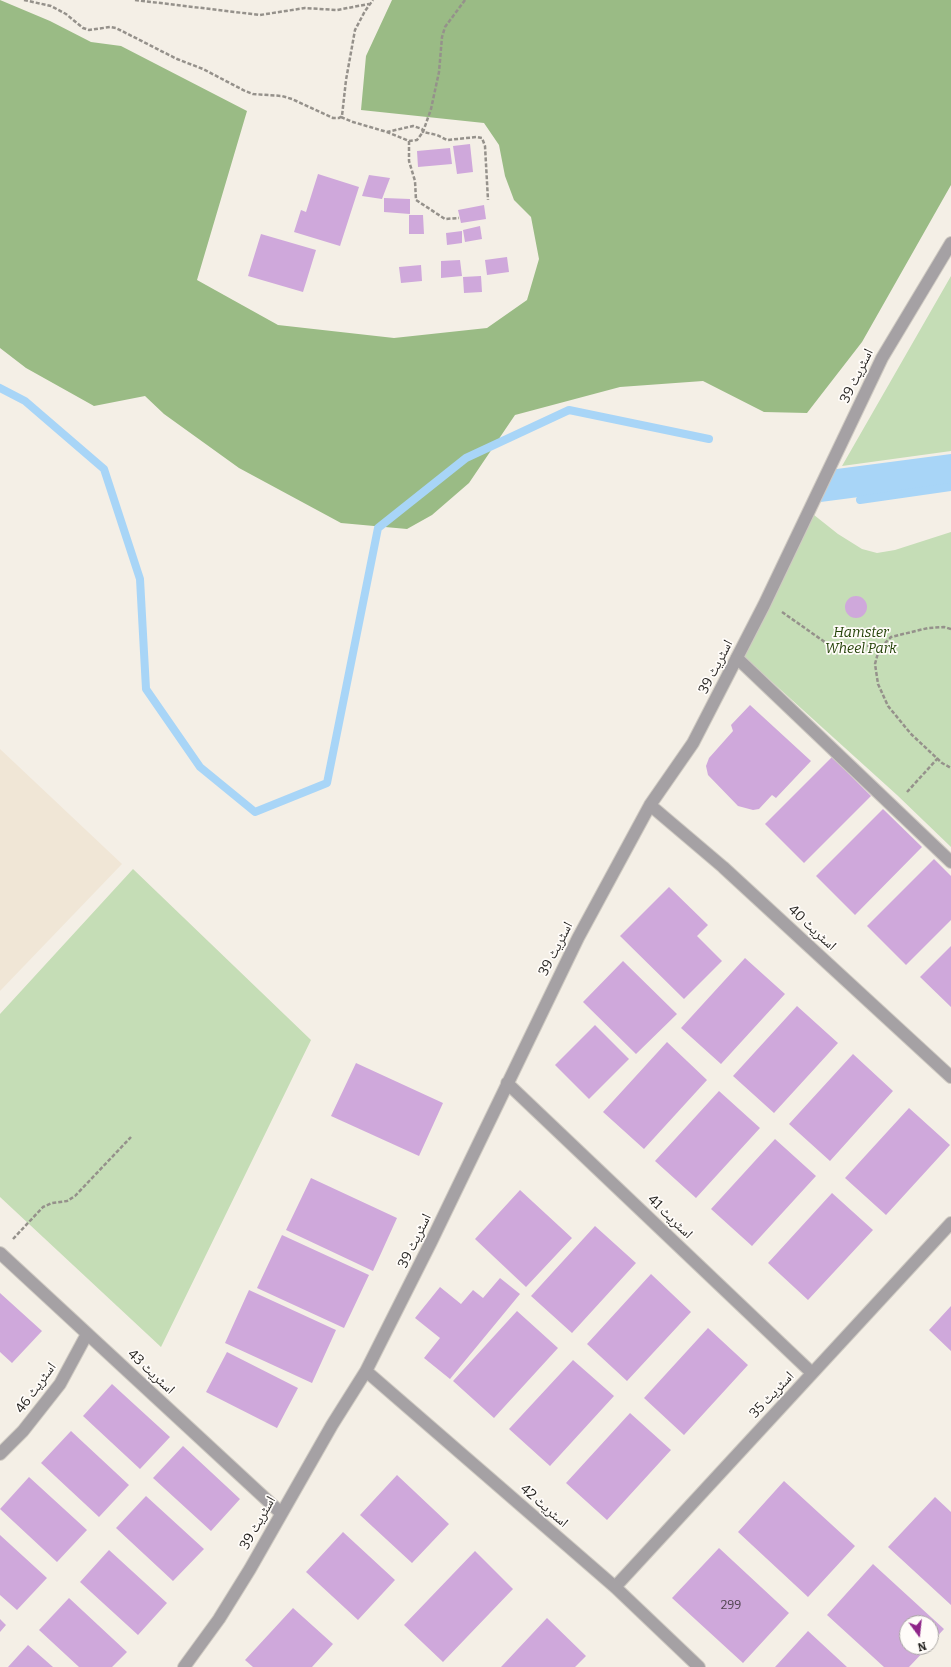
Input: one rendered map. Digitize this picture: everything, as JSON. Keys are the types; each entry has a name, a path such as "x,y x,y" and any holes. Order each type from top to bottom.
{"street":[{"name":"اسٹریٹ 39","path":"184,1667 219,1619 250,1569 332,1425 366,1371 431,1242 578,938 650,805 693,743 764,605 882,358 951,243"},
{"path":"737,658 951,862"},
{"name":"اسٹریٹ 40","path":"650,805 723,867 951,1077"},
{"name":"اسٹریٹ 41","path":"507,1083 812,1374"},
{"name":"اسٹریٹ 35","path":"615,1587 951,1223"},
{"name":"اسٹریٹ 43","path":"0,1253 281,1513"},
{"name":"اسٹریٹ 46","path":"0,1454 22,1431 60,1384 87,1334"},
{"name":"اسٹریٹ 42","path":"366,1371 615,1587 699,1667"}],"path":[{"path":"24,0 51,6 66,14 83,28 89,30 116,28 177,59 203,69 253,94 282,96 292,99 333,118 341,117 409,141 417,140 422,135 431,109 439,72 444,32 450,19 465,0"},
{"path":"135,0 260,15 305,8 337,10 370,4"},
{"path":"341,117 352,39 359,20 373,0"},
{"path":"387,132 413,126 422,129 423,132 437,135 447,140 477,137 482,138 485,146 488,200"},
{"path":"409,141 409,161 415,181 416,200 445,219 460,218"},
{"path":"764,605 788,615 829,645 836,647 866,645 879,649"},
{"path":"951,628 933,627 897,635 886,641 879,649 874,664 878,684 884,700 904,727 951,768"},
{"path":"893,807 938,758"},
{"path":"11,1241 43,1207 67,1201 75,1196 130,1137"}],"shaded area":[{"path":"0,749 122,864 0,991"}],"green space":[{"path":"0,0 50,21 91,42 121,46 247,111 197,280 278,325 394,338 487,328 527,300 539,259 531,217 514,200 505,176 499,145 484,123 361,110 366,56 392,0 951,0 951,185 862,342 807,413 764,412 703,381 620,387 515,415 469,483 432,515 407,529 341,523 239,468 164,414 145,396 94,406 26,368 0,348"},
{"path":"951,276 951,451 842,466"},
{"name":"Hamster Wheel Park","path":"809,511 838,534 862,549 877,553 895,550 951,532 951,847 897,795 740,653"},
{"path":"133,869 311,1040 161,1347 0,1197 0,1014"}],"water":[{"path":"951,454 951,485 813,503 829,470"}],"building":[{"path":"470,144 473,172 457,174 453,146"},
{"path":"450,148 452,164 418,167 417,151"},
{"path":"318,174 359,187 340,246 294,232 301,210 306,212"},
{"path":"369,175 390,178 382,199 362,196"},
{"path":"384,198 410,199 410,214 384,212"},
{"path":"484,205 486,219 461,223 458,210"},
{"path":"409,215 423,215 424,234 409,234"},
{"path":"480,226 482,239 465,242 463,230"},
{"path":"462,231 462,243 447,245 446,233"},
{"path":"261,234 316,250 303,292 248,276"},
{"path":"507,257 509,272 487,275 485,260"},
{"path":"460,260 462,276 441,278 441,261"},
{"path":"421,265 422,281 401,283 399,267"},
{"path":"481,276 482,292 464,293 463,277"},
{"path":"856,596 864,599 867,607 864,615 856,618 848,615 845,607 848,599"},
{"path":"750,705 811,761 776,798 772,795 759,809 753,810 738,806 708,775 706,766 709,758 733,731 731,725"},
{"path":"832,757 871,796 804,863 765,824"},
{"path":"883,809 922,847 855,915 816,876"},
{"path":"934,859 951,876 951,920 906,965 867,926"},
{"path":"669,887 708,925 697,936 722,961 684,999 620,936"},
{"path":"951,946 951,1007 920,977"},
{"path":"745,958 785,994 721,1064 681,1028"},
{"path":"623,961 677,1014 636,1054 583,1002"},
{"path":"797,1006 838,1043 774,1113 733,1076"},
{"path":"595,1025 629,1059 589,1099 555,1065"},
{"path":"667,1042 707,1080 644,1149 603,1112"},
{"path":"853,1054 893,1091 830,1161 789,1124"},
{"path":"356,1063 443,1103 419,1156 331,1116"},
{"path":"719,1091 760,1128 696,1198 655,1161"},
{"path":"909,1108 950,1145 886,1215 845,1178"},
{"path":"775,1139 816,1176 752,1246 711,1209"},
{"path":"311,1178 397,1218 373,1271 286,1230"},
{"path":"520,1190 572,1238 526,1287 475,1239"},
{"path":"832,1193 873,1230 808,1300 768,1263"},
{"path":"595,1226 636,1263 572,1333 531,1296"},
{"path":"282,1235 369,1275 344,1328 257,1288"},
{"path":"651,1274 691,1312 627,1381 587,1344"},
{"path":"500,1278 520,1294 450,1379 424,1358 440,1338 415,1318 440,1287 461,1304 473,1290 483,1298"},
{"path":"249,1290 336,1330 312,1383 225,1343"},
{"path":"0,1293 42,1331 12,1363 0,1352"},
{"path":"951,1306 951,1351 929,1330"},
{"path":"517,1311 558,1348 494,1418 453,1381"},
{"path":"708,1328 748,1365 684,1435 644,1398"},
{"path":"227,1352 298,1388 277,1428 206,1392"},
{"path":"573,1360 614,1396 550,1466 509,1429"},
{"path":"112,1384 170,1437 140,1469 83,1416"},
{"path":"630,1413 671,1450 607,1520 566,1483"},
{"path":"71,1431 129,1485 99,1517 41,1463"},
{"path":"183,1446 240,1499 211,1531 153,1478"},
{"path":"397,1475 449,1524 412,1563 360,1515"},
{"path":"29,1477 87,1530 57,1562 0,1509"},
{"path":"784,1481 855,1546 808,1597 738,1532"},
{"path":"146,1496 204,1549 173,1581 116,1528"},
{"path":"935,1497 951,1512 951,1605 888,1547"},
{"path":"343,1532 395,1580 358,1620 306,1572"},
{"path":"0,1535 47,1578 17,1610 0,1595"},
{"path":"719,1548 789,1613 743,1663 672,1598"},
{"path":"109,1550 167,1603 138,1635 80,1582"},
{"path":"475,1551 513,1589 443,1662 404,1625"},
{"path":"873,1564 929,1615 899,1615 899,1655 920,1655 909,1667 884,1667 827,1615"},
{"path":"69,1598 127,1652 112,1667 79,1667 39,1630"},
{"path":"293,1608 333,1644 312,1667 253,1667 245,1660"},
{"path":"547,1618 586,1656 575,1667 501,1667"},
{"path":"0,1619 6,1625 0,1632"},
{"path":"939,1624 944,1629 939,1634"},
{"path":"808,1631 847,1667 775,1667"},
{"path":"28,1645 53,1667 8,1667"}],"waterway":[{"path":"0,388 25,401 104,469 140,579 146,689 200,767 255,812 327,783 378,528 466,458 569,410 709,439"},
{"path":"860,500 951,487"}]}
